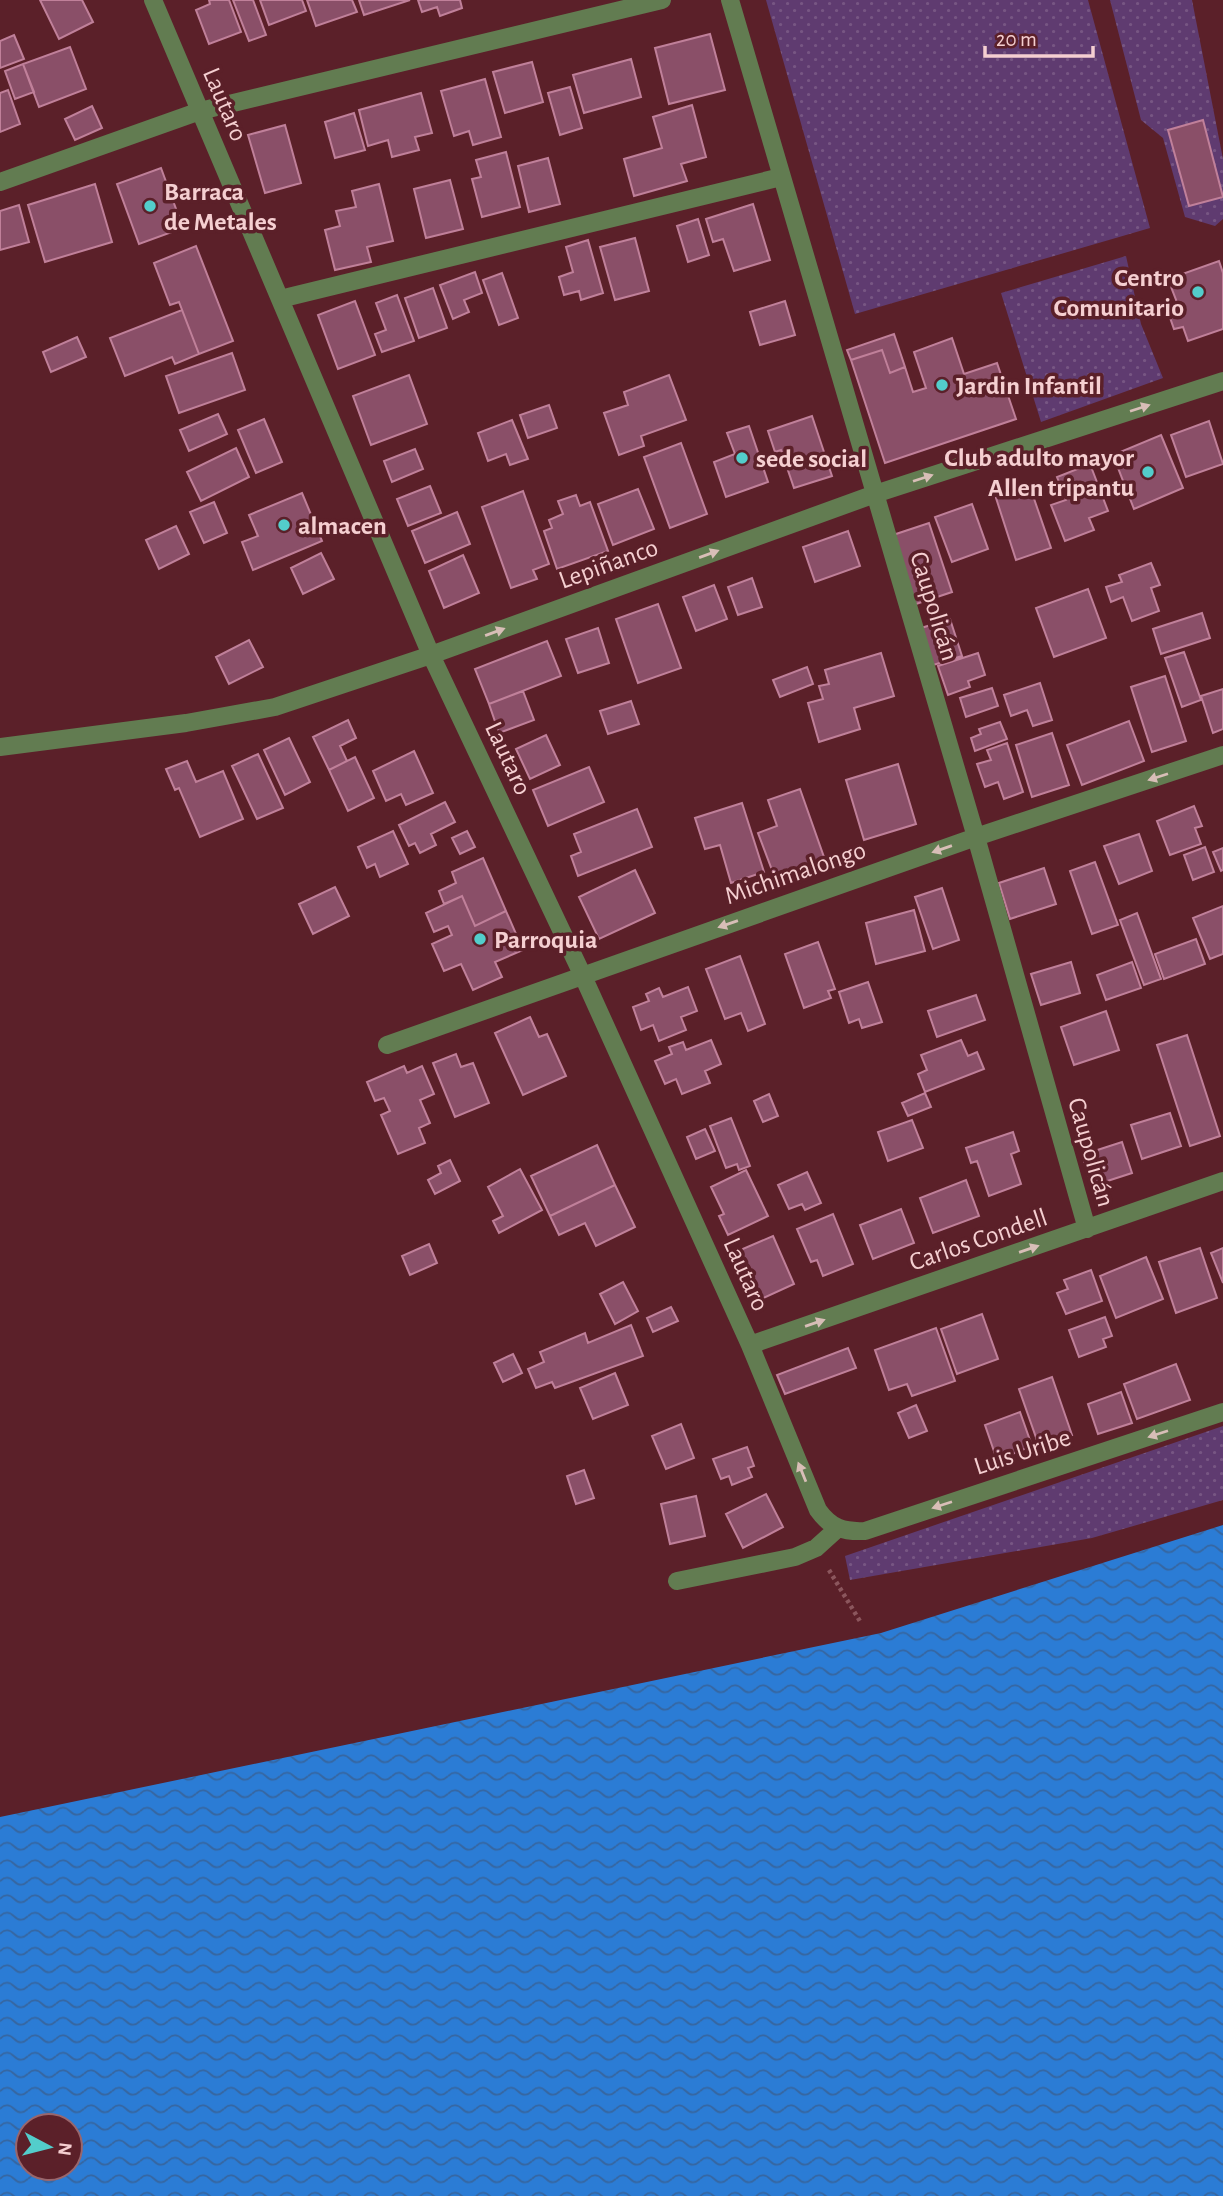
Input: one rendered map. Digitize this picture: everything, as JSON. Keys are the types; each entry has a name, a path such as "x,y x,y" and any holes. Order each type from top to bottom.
{"street":[{"name":"Lautaro","path":"153,0 431,655 583,974 750,1345 818,1510 826,1522 836,1528"},
{"path":"0,183 200,111 662,0"},
{"name":"Caupolicán","path":"730,0 976,837 1087,1229"},
{"path":"280,299 782,177"},
{"name":"Lepiñanco","path":"0,747 186,723 275,707 431,655 875,494 1223,381"},
{"name":"Michimalongo","path":"387,1045 976,837 1223,755"},
{"name":"Carlos Condell","path":"750,1345 1223,1181"},
{"name":"Luis Uribe","path":"836,1528 848,1532 865,1531 1223,1412"},
{"path":"677,1581 795,1557 816,1548 836,1528"}],"path":[{"path":"816,1548 862,1623"}],"shaded area":[{"path":"766,0 1088,0 1150,228 855,314"},
{"path":"1110,0 1192,0 1223,159 1223,219 1215,226 1185,217 1163,138 1141,120"},
{"path":"1126,256 1141,324 1163,378 1041,422 1001,293"},
{"path":"1223,1426 1223,1500 1092,1538 850,1580 845,1556"}],"water":[{"path":"1223,1525 1223,2196 0,2196 0,1817 881,1633"}],"building":[{"path":"40,0 82,0 93,22 59,39"},
{"path":"209,0 229,0 241,32 209,44 196,10 210,4"},
{"path":"233,0 253,0 266,35 249,41"},
{"path":"260,0 302,0 306,11 269,25"},
{"path":"307,0 352,0 357,12 316,26"},
{"path":"359,0 410,0 364,15"},
{"path":"418,0 460,0 462,8 440,16 437,7 422,12"},
{"path":"710,34 725,90 669,104 655,48"},
{"path":"14,35 24,59 0,68 0,41"},
{"path":"70,47 86,89 39,107 23,64"},
{"path":"631,59 641,97 584,113 573,75"},
{"path":"532,62 543,102 505,113 493,72"},
{"path":"23,64 34,92 15,99 5,71"},
{"path":"485,79 501,137 473,145 469,131 454,136 441,91"},
{"path":"570,87 582,128 560,135 548,93"},
{"path":"8,90 20,124 0,132 0,93"},
{"path":"421,93 432,133 415,137 419,150 392,157 388,140 368,146 359,110"},
{"path":"692,105 706,157 681,164 687,181 634,196 624,159 662,148 653,117"},
{"path":"92,106 102,128 75,140 65,119"},
{"path":"354,113 365,150 335,158 325,122"},
{"path":"1203,120 1223,197 1189,206 1168,130"},
{"path":"285,125 301,183 265,193 248,135"},
{"path":"506,152 520,207 482,217 472,179 481,177 476,160"},
{"path":"548,158 560,204 529,212 518,166"},
{"name":"Barraca de Metales","path":"161,168 183,228 139,244 117,184"},
{"path":"450,180 463,229 426,238 414,189"},
{"path":"95,184 112,242 45,262 28,205"},
{"path":"379,184 393,241 367,247 371,262 335,270 325,230 340,226 336,211 356,207 352,191"},
{"path":"753,204 770,260 734,271 723,239 713,242 706,219"},
{"path":"19,205 29,242 0,250 0,211"},
{"path":"698,219 709,255 688,262 677,226"},
{"path":"635,238 649,291 615,300 600,247"},
{"path":"588,240 603,293 581,300 579,291 564,295 559,277 573,272 566,247"},
{"path":"196,246 233,341 199,354 179,302 170,305 154,263"},
{"name":"Centro Comunitario","path":"1219,261 1223,273 1223,329 1188,341 1183,327 1174,329 1167,309 1178,305 1168,279"},
{"path":"475,272 482,293 464,300 469,312 453,319 440,285"},
{"path":"502,273 518,318 499,325 483,280"},
{"path":"433,288 447,328 419,338 405,298"},
{"path":"397,295 414,341 382,352 375,334 386,330 376,303"},
{"path":"355,301 375,355 338,369 318,315"},
{"path":"785,301 795,335 760,345 750,312"},
{"path":"182,310 199,354 175,364 172,357 125,376 110,338"},
{"path":"894,334 905,367 890,373 882,350 851,360 847,350"},
{"path":"77,337 86,357 51,372 43,352"},
{"path":"952,338 964,374 997,363 1016,419 885,463 851,360 882,350 890,373 905,367 913,392 926,388 914,352"},
{"path":"232,353 245,390 179,413 166,376"},
{"path":"409,375 427,424 371,445 353,396"},
{"path":"669,375 686,420 641,436 644,446 619,455 604,413 628,405 624,392"},
{"path":"549,405 557,428 528,438 520,415"},
{"path":"218,414 227,434 189,451 180,430"},
{"path":"812,416 832,476 794,488 781,450 775,452 768,431"},
{"path":"264,419 282,462 256,473 238,430"},
{"path":"512,420 528,459 510,465 506,454 488,461 478,433"},
{"path":"1209,421 1223,464 1186,477 1171,435"},
{"name":"sede social","path":"749,426 768,482 726,497 714,462 735,454 727,433"},
{"name":"Club adulto mayor Allen tripantu","path":"1161,435 1183,488 1134,509 1113,455"},
{"path":"681,443 707,514 670,528 644,457"},
{"path":"236,448 249,477 201,501 187,472"},
{"path":"415,449 423,469 392,482 384,461"},
{"path":"1090,464 1108,511 1089,518 1094,530 1065,541 1051,505 1066,500 1057,477"},
{"path":"430,486 441,513 408,526 397,499"},
{"path":"1030,487 1051,548 1016,560 996,498"},
{"path":"638,489 654,529 613,545 598,504"},
{"path":"523,491 549,564 533,570 537,579 511,588 482,507"},
{"name":"almacen","path":"302,493 322,541 253,570 242,542 258,536 249,515"},
{"path":"576,495 580,506 590,502 608,551 557,569 544,531 552,528 549,520 563,514 558,501"},
{"path":"214,502 227,533 204,543 190,512"},
{"path":"972,504 988,549 952,562 935,517"},
{"path":"457,512 470,544 425,563 412,531"},
{"path":"929,523 952,592 913,605 890,536"},
{"path":"176,526 189,554 159,569 146,540"},
{"path":"848,531 860,566 815,582 803,547"},
{"path":"321,553 334,579 303,594 291,568"},
{"path":"463,555 479,593 444,608 429,571"},
{"path":"1151,563 1160,585 1151,588 1159,611 1132,621 1123,597 1111,602 1106,587 1122,582 1119,575"},
{"path":"752,578 762,607 738,615 728,587"},
{"path":"714,585 727,619 696,631 683,597"},
{"path":"1088,589 1106,638 1054,657 1036,608"},
{"path":"658,604 681,668 638,683 616,619"},
{"path":"1202,613 1210,638 1161,654 1153,629"},
{"path":"950,619 962,656 930,666 918,629"},
{"path":"598,628 609,663 578,673 566,639"},
{"path":"249,640 263,667 229,684 216,657"},
{"path":"547,641 561,676 489,704 475,669"},
{"path":"1184,652 1201,700 1182,707 1165,658"},
{"path":"881,653 894,696 854,708 860,729 819,742 808,703 823,699 819,686 829,684 825,670"},
{"path":"978,653 985,675 968,681 970,687 948,695 938,666"},
{"path":"807,667 813,684 780,697 773,680"},
{"path":"1165,676 1186,741 1152,752 1131,687"},
{"path":"1040,683 1052,720 1033,726 1027,710 1011,716 1004,695"},
{"path":"992,688 998,706 966,717 960,698"},
{"path":"1223,689 1223,729 1213,733 1201,696"},
{"path":"523,691 534,720 499,733 489,704"},
{"path":"631,701 639,724 608,734 600,711"},
{"path":"348,720 356,738 340,746 347,761 329,770 313,737"},
{"path":"1129,721 1144,761 1082,785 1067,745"},
{"path":"1000,722 1007,739 975,751 971,738 981,734 979,729"},
{"path":"1052,733 1069,785 1032,797 1016,745"},
{"path":"546,735 560,765 530,779 516,749"},
{"path":"289,738 310,782 285,795 264,750"},
{"path":"1007,743 1023,792 1004,799 998,782 985,787 977,764 991,760 987,750"},
{"path":"414,751 433,793 406,805 401,794 386,801 373,771"},
{"path":"258,754 283,808 257,819 232,766"},
{"path":"355,757 374,798 348,811 329,770"},
{"path":"187,761 196,782 223,771 243,819 200,837 179,788 175,790 166,769"},
{"path":"898,764 916,824 864,840 846,780"},
{"path":"589,767 604,802 548,826 533,790"},
{"path":"800,789 825,860 775,878 758,833 777,826 768,800"},
{"path":"445,802 455,822 431,834 436,845 420,853 415,843 409,846 399,825"},
{"path":"742,803 764,872 731,883 720,845 705,849 695,818"},
{"path":"1194,806 1202,826 1195,828 1201,844 1170,855 1157,821"},
{"path":"637,809 652,847 578,876 571,856 581,852 574,834"},
{"path":"393,831 408,864 380,877 375,864 367,868 358,847"},
{"path":"467,831 475,847 460,854 452,838"},
{"path":"1139,834 1152,871 1119,884 1104,846"},
{"path":"1205,847 1214,872 1193,880 1184,855"},
{"path":"1223,848 1223,870 1221,871 1213,852"},
{"path":"483,858 506,911 475,926 462,896 444,904 439,891 456,883 452,872"},
{"path":"1095,862 1118,925 1092,934 1070,871"},
{"path":"1044,868 1056,904 1010,919 999,883"},
{"path":"635,870 655,913 599,939 579,897"},
{"path":"335,887 349,916 313,934 299,904"},
{"path":"942,888 959,940 933,949 915,897"},
{"name":"Parroquia","path":"462,896 475,926 506,911 523,950 495,962 502,977 473,990 461,964 444,971 432,944 452,935 448,926 434,932 426,913"},
{"path":"1223,906 1223,954 1210,959 1193,918"},
{"path":"914,910 925,951 876,964 866,923"},
{"path":"1137,913 1161,979 1144,985 1120,920"},
{"path":"1196,939 1205,964 1164,979 1155,954"},
{"path":"818,942 835,989 828,991 831,998 804,1008 785,954"},
{"path":"740,956 765,1024 748,1031 741,1013 725,1019 706,969"},
{"path":"1071,962 1080,993 1041,1005 1031,974"},
{"path":"1132,962 1141,988 1106,1000 1097,975"},
{"path":"868,982 882,1022 862,1028 859,1019 849,1023 839,992"},
{"path":"688,987 697,1011 681,1017 686,1030 659,1041 653,1025 641,1030 633,1007 649,1001 646,994 659,988 663,997"},
{"path":"976,995 985,1020 937,1037 928,1011"},
{"path":"1106,1011 1119,1050 1074,1065 1061,1027"},
{"path":"530,1017 539,1037 547,1034 566,1076 523,1095 495,1033"},
{"path":"1187,1035 1220,1136 1190,1146 1157,1045"},
{"path":"711,1040 721,1064 705,1071 710,1083 682,1094 676,1079 665,1084 655,1061 672,1054 669,1047 683,1042 686,1050"},
{"path":"961,1040 968,1056 977,1052 984,1069 925,1092 918,1074 927,1070 921,1055"},
{"path":"456,1054 461,1067 473,1063 489,1103 455,1117 433,1063"},
{"path":"404,1066 407,1073 422,1066 434,1094 420,1100 430,1123 419,1128 425,1143 398,1154 381,1115 390,1111 384,1098 375,1101 367,1082"},
{"path":"925,1093 931,1107 908,1116 902,1103"},
{"path":"769,1094 778,1116 763,1122 754,1101"},
{"path":"1170,1113 1181,1146 1142,1159 1131,1125"},
{"path":"731,1118 750,1166 739,1170 737,1164 726,1168 710,1126"},
{"path":"912,1120 923,1148 888,1161 878,1132"},
{"path":"705,1129 715,1151 696,1159 687,1137"},
{"path":"1013,1132 1019,1151 1011,1154 1021,1184 989,1196 977,1161 971,1163 966,1148"},
{"path":"1122,1142 1132,1173 1092,1186 1082,1155"},
{"path":"597,1145 615,1185 550,1216 531,1176"},
{"path":"450,1160 460,1181 435,1194 428,1180 441,1173 438,1166"},
{"path":"520,1169 542,1210 499,1233 493,1221 503,1216 488,1187"},
{"path":"746,1170 768,1216 728,1235 719,1216 724,1214 711,1187"},
{"path":"807,1172 821,1203 805,1210 802,1204 789,1209 778,1185"},
{"path":"966,1180 979,1216 933,1233 920,1198"},
{"path":"615,1185 635,1227 596,1246 585,1223 559,1235 550,1216"},
{"path":"901,1209 914,1243 873,1259 860,1225"},
{"path":"833,1214 853,1264 823,1276 817,1260 811,1262 797,1229"},
{"path":"773,1236 794,1284 759,1300 738,1251"},
{"path":"429,1244 437,1263 410,1275 402,1256"},
{"path":"1200,1248 1217,1298 1176,1313 1159,1262"},
{"path":"1223,1248 1223,1283 1211,1253"},
{"path":"1146,1257 1163,1299 1116,1318 1100,1276"},
{"path":"1091,1270 1102,1301 1066,1314 1057,1293 1068,1289 1064,1280"},
{"path":"623,1282 638,1311 615,1324 600,1294"},
{"path":"671,1307 678,1321 653,1332 647,1318"},
{"path":"982,1314 998,1359 957,1374 941,1329"},
{"path":"1105,1317 1112,1336 1103,1339 1106,1347 1079,1357 1069,1330"},
{"path":"631,1325 643,1356 555,1388 552,1382 536,1388 528,1369 544,1362 540,1352 585,1333 588,1343"},
{"path":"936,1328 955,1381 912,1396 907,1384 889,1390 875,1350"},
{"path":"848,1348 856,1368 785,1394 777,1375"},
{"path":"513,1354 522,1373 503,1382 494,1363"},
{"path":"1176,1364 1190,1400 1137,1419 1124,1384"},
{"path":"615,1373 628,1405 593,1419 580,1388"},
{"path":"1052,1377 1072,1435 1039,1446 1019,1389"},
{"path":"1121,1392 1132,1423 1098,1434 1088,1404"},
{"path":"916,1405 927,1431 909,1438 898,1413"},
{"path":"1020,1412 1032,1446 997,1460 985,1425"},
{"path":"681,1424 694,1458 666,1469 652,1436"},
{"path":"747,1447 754,1466 748,1468 752,1477 732,1485 729,1476 721,1479 713,1459"},
{"path":"584,1470 594,1498 576,1504 567,1476"},
{"path":"766,1494 783,1527 743,1548 726,1514"},
{"path":"696,1496 705,1536 670,1544 661,1504"}],"place":[{"name":"Barraca de Metales","path":"150,206"},
{"name":"Centro Comunitario","path":"1198,292"},
{"name":"Jardin Infantil","path":"942,385"},
{"name":"sede social","path":"742,458"},
{"name":"Club adulto mayor Allen tripantu","path":"1148,472"},
{"name":"almacen","path":"284,525"},
{"name":"Parroquia","path":"480,939"}]}
